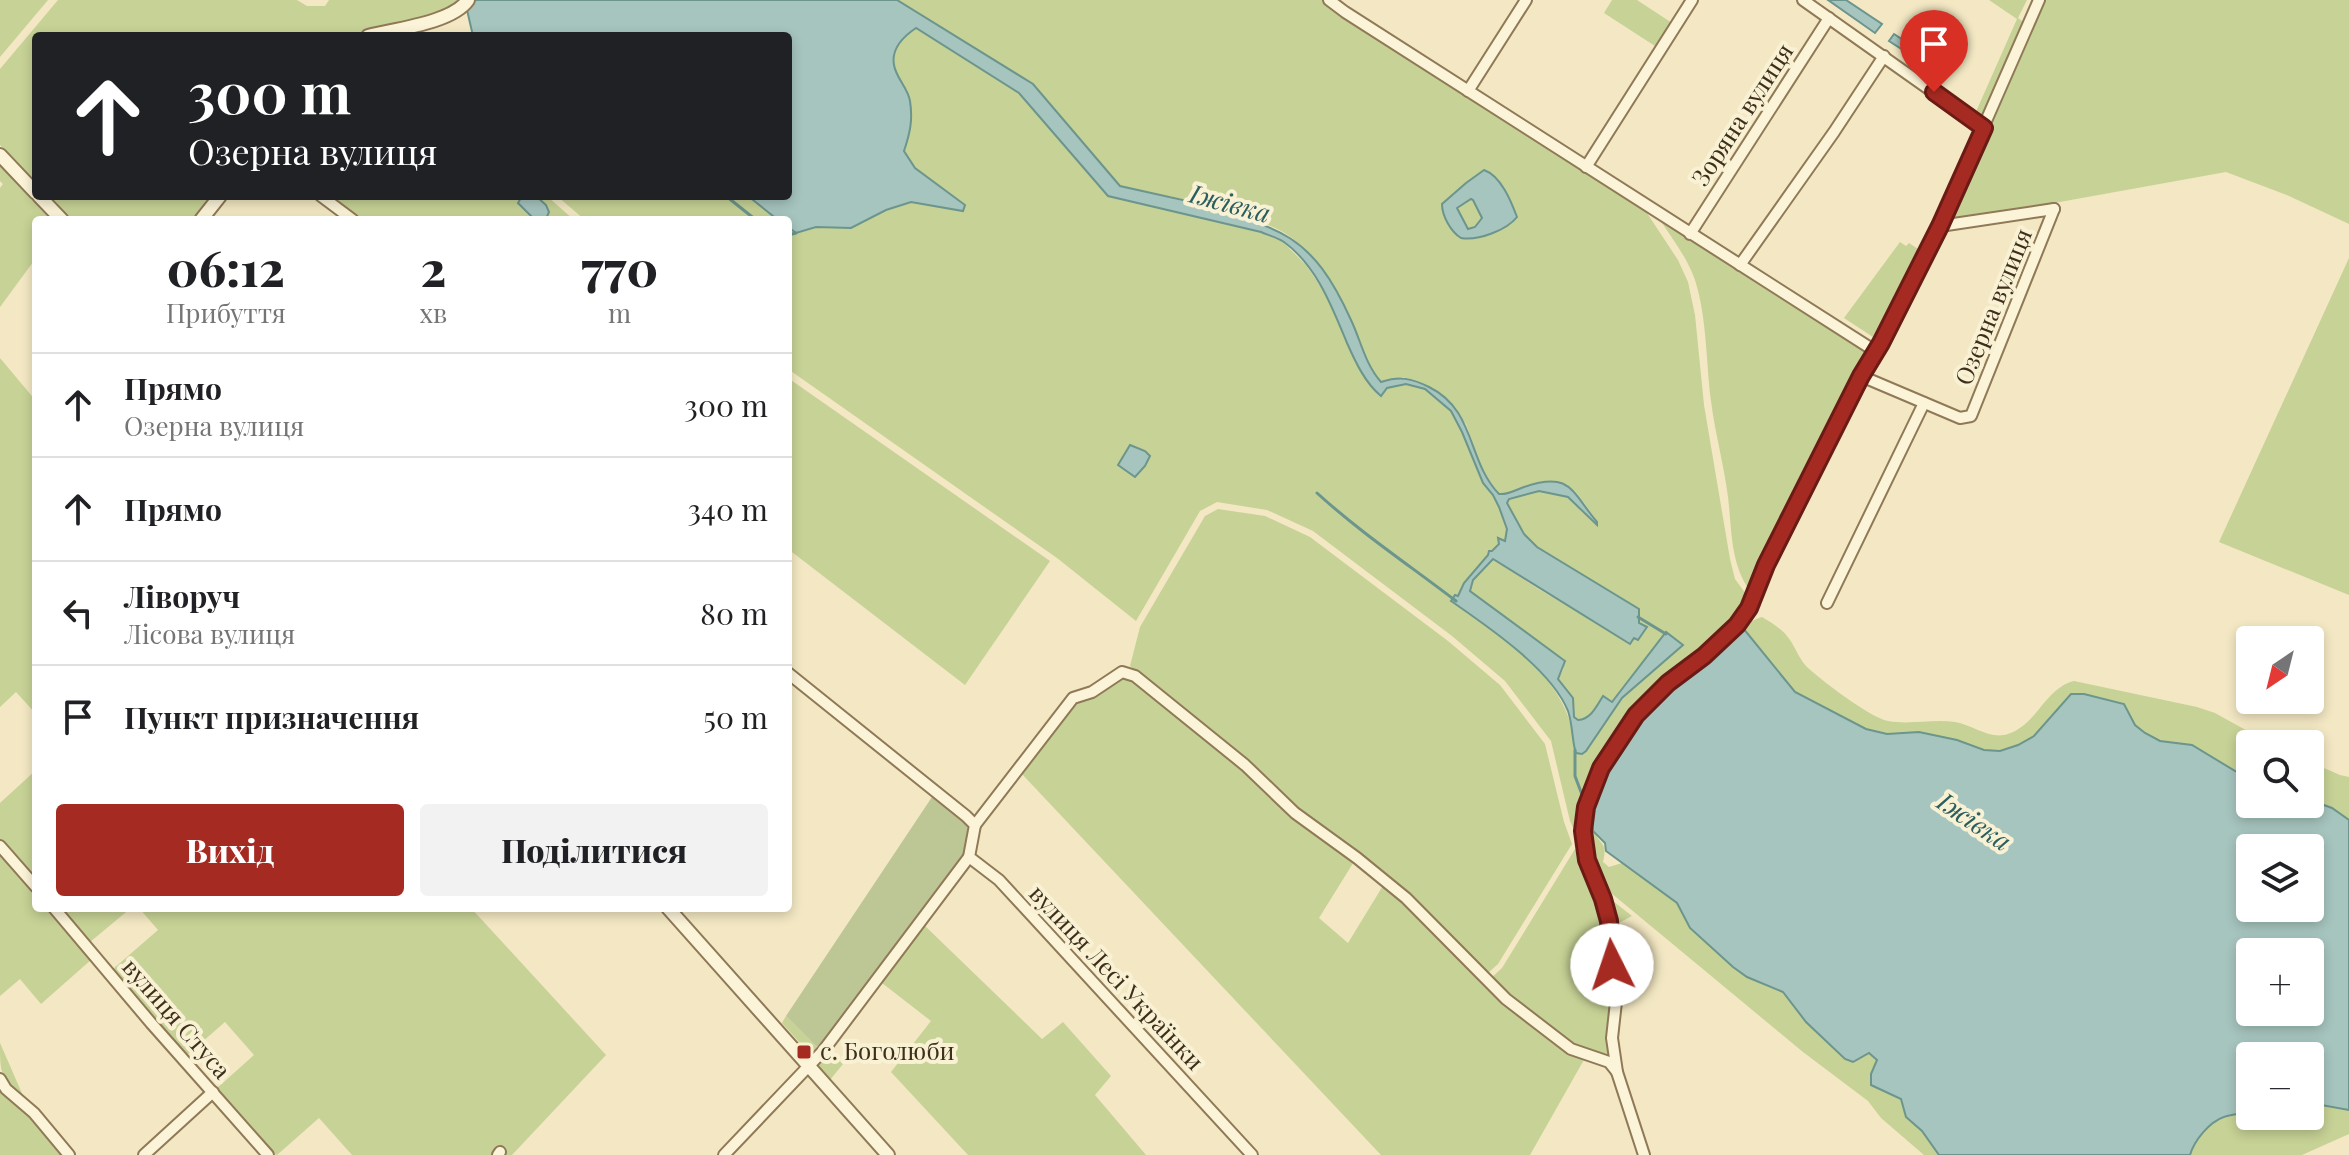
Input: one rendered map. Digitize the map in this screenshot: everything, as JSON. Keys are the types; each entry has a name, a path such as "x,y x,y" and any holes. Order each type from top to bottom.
{"street":[{"path":"384,32 448,16 468,0"},
{"path":"1329,0 1875,351"},
{"path":"1468,91 1526,0"},
{"path":"1586,167 1692,0"},
{"path":"1803,0 1984,128"},
{"path":"1644,1155 1617,1072 1612,1038 1617,993 1609,921 1587,860 1583,831 1586,807 1601,768 1636,715 1668,683 1704,656 1737,625 1749,608 1766,565 1940,226 2039,0"},
{"name":"Зоряна вулиця","path":"1690,234 1829,18"},
{"path":"1740,265 1884,56"},
{"path":"0,155 32,190"},
{"path":"42,200 58,216"},
{"path":"204,216 217,200"},
{"path":"326,200 348,216"},
{"name":"Озерна вулиця","path":"1861,376 1960,418 1971,416 2054,209 1940,226"},
{"name":"Озерна вулиця","path":"1827,603 1924,403"},
{"path":"724,1155 823,1051 969,857 975,825 1073,698 1092,692 1122,672 1135,676 1245,765 1295,813 1406,898 1506,999 1571,1049 1609,1062 1617,1072"},
{"path":"792,676 975,825"},
{"path":"0,846 32,882"},
{"name":"вулиця Лесі Українки","path":"969,857 999,880 1252,1155"},
{"name":"вулиця Стуса","path":"57,912 268,1155"},
{"path":"672,912 888,1155"},
{"path":"0,1079 69,1155"},
{"path":"144,1155 213,1092"}],"green space":[{"path":"0,0 48,0 0,57"},
{"path":"58,0 297,0 307,6 325,6 329,0 461,0 446,11 362,32 32,32 32,179 0,145 0,69"},
{"path":"897,0 1323,0 1643,207 1678,260 1688,282 1695,315 1704,405 1730,559 1735,579 1746,594 1731,624 1598,766 1582,847 1570,821 1551,741 1505,681 1452,636 1313,531 1267,510 1217,502 1200,511 1136,621 1057,558 792,372 792,216 580,216 562,200 753,200 770,213 784,200 792,200 792,189 872,57 915,28 1019,93 1108,196 1261,232 1283,242 1306,265 1327,296 1356,364 1387,388 1406,384 1425,389 1451,411 1507,529 1506,541 1499,539 1499,544 1488,553 1458,596 1451,601 1532,663 1562,703 1571,726 1574,750 1579,754 1586,751 1622,699 1678,650 1666,632 1612,702 1603,697 1589,716 1578,720 1574,717 1572,698 1558,679 1565,661 1470,592 1473,580 1492,559 1631,643 1634,638 1638,640 1639,609 1537,547 1524,534 1506,503 1509,499 1539,491 1568,497 1597,521 1575,491 1538,483 1499,494 1482,470 1466,424 1434,389 1403,377 1381,382 1367,360 1332,283 1295,240 1251,219 1193,206 1191,201 1120,186 1032,84"},
{"path":"1612,0 1637,0 1672,23 1655,46 1604,13"},
{"path":"1989,0 2027,0 2018,18 2025,23 1985,116 1981,117 1975,114 2017,19"},
{"path":"2044,0 2349,0 2349,224 2289,196 2226,172 1944,223"},
{"path":"0,163 50,216 32,216 32,263 0,307 0,188 3,184 0,181"},
{"path":"53,200 209,200 197,216 67,216"},
{"path":"334,200 552,200 570,216 355,216"},
{"path":"1658,217 1870,353 1807,470 1750,591 1743,580 1733,546 1711,401 1699,294 1688,263"},
{"path":"1930,233 1879,341 1844,318 1900,242 1906,246 1909,243 1921,251"},
{"path":"2349,258 2349,595 2219,542"},
{"path":"0,358 32,396 32,710 16,692 0,707"},
{"path":"792,381 1050,561 965,685 792,552"},
{"path":"1218,509 1265,516 1310,537 1448,641 1500,685 1545,744 1572,844 1498,964 1487,974 1130,666 1140,627 1205,516"},
{"path":"1762,617 1778,627 1813,672 1858,706 1888,721 1955,722 1988,734 2008,734 2026,723 2056,691 2074,681 2215,713 2246,730 2236,730 2236,802 2071,694 2034,736 2000,751 1984,750 1957,740 1919,732 1887,734 1866,729 1795,692 1743,629 1604,769 1706,661 1740,630"},
{"path":"1126,675 1355,860 1319,918 1348,943 1384,884 1485,980 1585,1058 1530,1155 1381,1155 1021,773 1074,702"},
{"path":"2324,768 2349,777 2349,866 2324,854 2324,834 2285,834 2260,818 2324,818"},
{"path":"32,774 32,877 0,841 0,803"},
{"path":"934,794 959,814 967,826 965,858 819,1049 786,1016"},
{"path":"1589,808 1592,828 1604,847 1603,862 1609,867 1622,863 1677,903 1690,928 1746,977 1783,992 1806,1022 1875,1056 1877,1060 1871,1074 1879,1089 1901,1100 1906,1117 1922,1131 1939,1155 1924,1155 1881,1118 1868,1101 1803,1052 1599,883 1588,846"},
{"path":"1575,849 1585,861 1601,900 1615,993 1611,1059 1572,1046 1508,997 1491,978 1502,968"},
{"path":"0,852 32,889 32,912 51,912 92,959 41,1004 20,979 0,996"},
{"path":"1604,894 1632,916 1613,926"},
{"path":"64,912 126,912 90,942"},
{"path":"142,912 475,912 606,1055 512,1155 352,1155 319,1118 277,1155 252,1135 216,1089 254,1055 225,1022 186,1056 113,969 158,930"},
{"path":"924,925 1042,1039 1063,1022 1111,1076 1095,1095 1146,1155 968,1155 891,1072 931,1021 882,983"},
{"path":"786,1016 819,1049 809,1053 782,1023"},
{"path":"0,1043 24,1098 3,1074"},
{"path":"829,1051 843,1064 830,1080 818,1065"},
{"path":"0,1089 30,1117 61,1155 0,1155"},
{"path":"2324,1106 2349,1110 2349,1134 2302,1155 2118,1155 2236,1115 2236,1130 2324,1130"}],"water":[{"path":"473,0 897,0 1033,84 1120,186 1192,202 1193,206 1249,220 1290,238 1307,251 1337,291 1367,360 1381,382 1411,380 1444,397 1463,422 1481,467 1499,494 1552,481 1575,493 1597,525 1568,497 1539,491 1509,499 1507,503 1524,534 1537,547 1639,609 1639,623 1647,627 1638,640 1634,638 1630,644 1493,559 1473,580 1470,591 1565,661 1558,679 1573,698 1574,717 1578,720 1593,712 1603,696 1612,702 1666,632 1683,645 1622,698 1586,751 1576,753 1568,711 1548,680 1517,650 1451,601 1455,595 1458,596 1464,583 1489,551 1499,544 1498,538 1505,541 1507,529 1451,411 1425,389 1406,384 1387,388 1381,396 1375,391 1357,364 1314,275 1284,242 1261,232 1108,196 1019,93 916,28 899,44 894,54 895,70 909,96 911,108 904,151 915,168 965,205 963,211 911,202 886,210 851,228 816,227 796,233 792,230 792,216 773,216 753,200 792,200 792,32 472,32 467,10"},
{"path":"1828,0 1846,0 1882,24 1875,33"},
{"path":"1894,34 1926,55 1920,61 1889,41"},
{"path":"1484,170 1490,173 1505,190 1517,217 1492,234 1461,238 1448,223 1442,204","holes":["1473,200 1482,218 1475,227 1468,229 1457,208"]},
{"path":"520,200 540,200 549,212 547,216 531,216 518,203"},
{"path":"1130,445 1150,456 1135,477 1118,465"},
{"path":"1743,628 1795,692 1866,729 1887,734 1919,732 1957,740 1984,750 2000,751 2034,736 2071,694 2084,694 2124,704 2135,725 2145,733 2160,741 2192,745 2236,772 2236,818 2324,818 2324,805 2332,808 2349,820 2349,1110 2324,1106 2324,1042 2236,1042 2236,1114 2213,1123 2199,1138 2190,1155 1939,1155 1922,1131 1906,1117 1901,1099 1871,1085 1871,1074 1877,1060 1869,1053 1853,1062 1845,1059 1806,1022 1783,992 1747,977 1733,967 1690,928 1677,903 1606,851 1605,843 1593,831 1589,808 1604,769 1639,717 1670,685 1723,648"}],"waterway":[{"path":"731,200 751,216"},
{"path":"792,234 796,233"},
{"path":"1317,493 1456,601"},
{"name":"Іжівка","path":"1638,617 1666,634"},
{"path":"1575,750 1575,776 1584,800"}],"place":[{"name":"с. Боголюби","path":"804,1052"}],"route":[{"path":"1612,965 1609,921 1587,860 1583,831 1586,807 1601,768 1636,715 1668,683 1704,656 1737,625 1749,608 1766,565 1940,226 1984,128 1934,92"}]}
